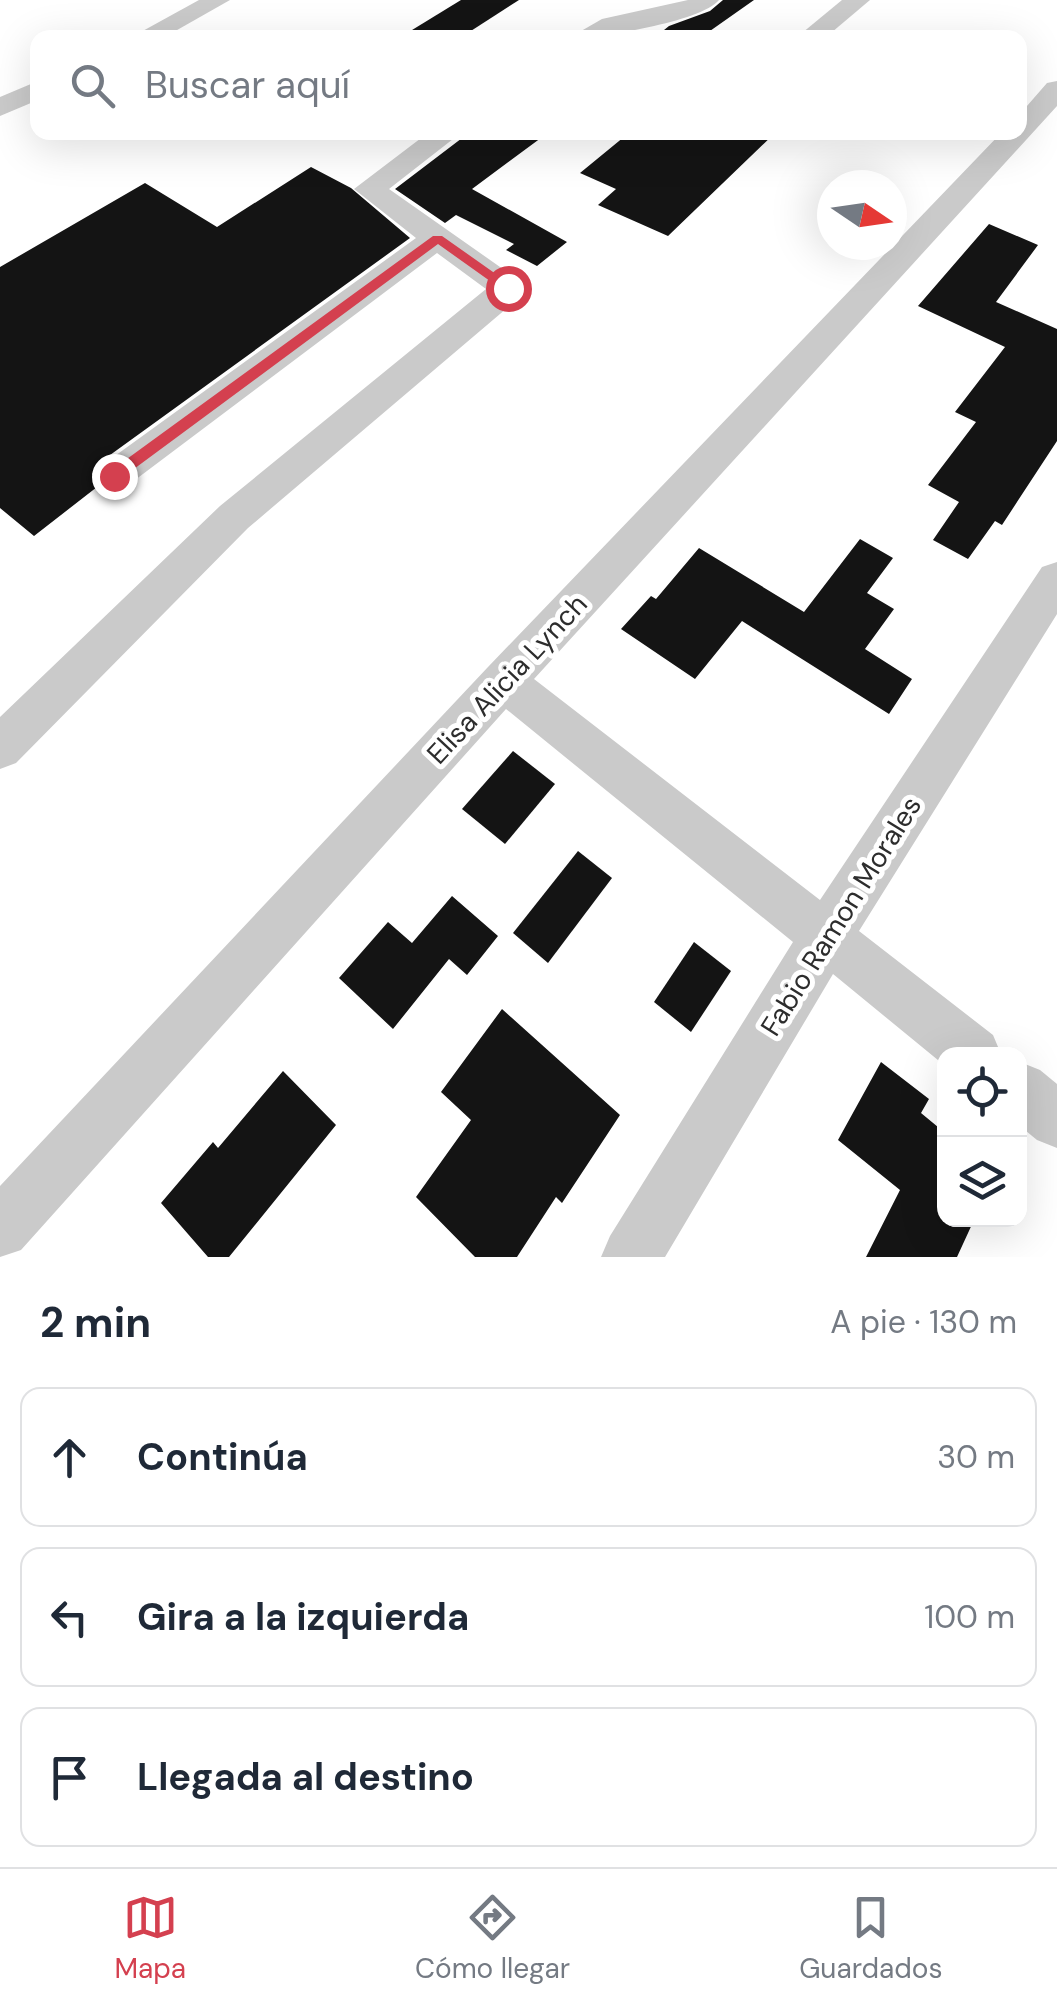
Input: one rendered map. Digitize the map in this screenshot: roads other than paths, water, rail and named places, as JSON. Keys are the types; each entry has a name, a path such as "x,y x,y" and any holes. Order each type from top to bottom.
{"street":[{"path":"158,30 218,0"},
{"path":"592,30 600,24 689,12 707,0"},
{"path":"819,30 858,0"},
{"name":"Elisa Alicia Lynch","path":"1033,123 1057,89"},
{"path":"0,108 30,93"},
{"path":"0,748 234,516 508,288 368,189 437,140"},
{"name":"Elisa Alicia Lynch","path":"0,1229 504,681 1017,140"},
{"path":"114,476 438,238"},
{"name":"Fabio Ramon Morales","path":"632,1257 825,938 1057,579"},
{"path":"504,681 965,1047"},
{"path":"1027,1096 1057,1120"}]}
